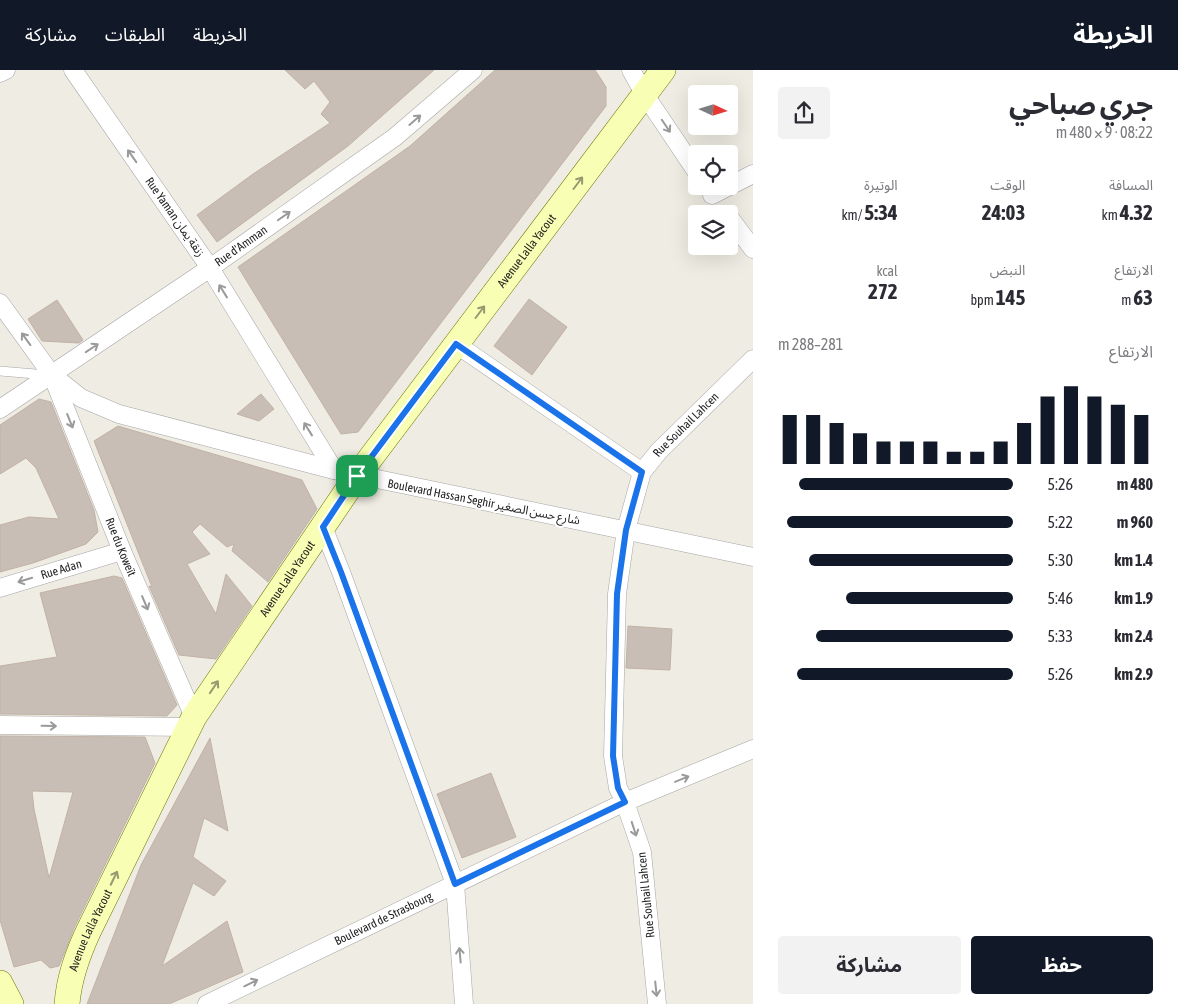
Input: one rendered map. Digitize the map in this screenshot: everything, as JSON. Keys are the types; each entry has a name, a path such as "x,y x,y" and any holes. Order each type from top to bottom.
{"main road":[{"name":"Avenue Lalla Yacout","path":"66,1004 73,968 88,932 191,722 323,527 346,473 456,344 663,70"},
{"path":"0,983 11,1004"}],"street":[{"path":"0,73 6,70"},
{"name":"Rue Yaman زنقة يمان","path":"73,70 210,268 346,473"},
{"name":"Rue d'Amman","path":"0,410 210,268 395,137 473,70"},
{"path":"631,70 645,95 688,159"},
{"path":"738,180 753,174"},
{"path":"712,195 720,205"},
{"path":"738,229 753,249"},
{"path":"0,302 52,375"},
{"path":"456,344 642,472"},
{"name":"Rue Souhail Lahcen","path":"657,1004 642,852 625,802 618,788 613,756 617,594 626,530 642,472 659,451 753,360"},
{"name":"Boulevard Hassan Seghir شارع حسن الصغير","path":"52,375 82,398 118,414 346,473 753,556"},
{"name":"Rue du Koweït","path":"52,375 191,722"},
{"path":"323,527 455,884 464,1004"},
{"name":"Rue Adan","path":"0,588 122,551"},
{"path":"0,725 191,722"},
{"name":"Boulevard de Strasbourg","path":"216,1002 625,802 753,749"}],"lane":[{"path":"0,371 52,375"}],"building":[{"path":"285,70 434,70 348,146 217,242 197,215 253,174 330,123 321,114 330,102 314,81 305,89"},
{"path":"495,70 595,70 606,87 606,106 358,432 341,434 238,267 410,146"},
{"path":"529,299 567,327 532,375 494,346"},
{"path":"57,300 83,340 79,343 42,341 28,319"},
{"path":"261,394 274,409 259,421 237,414"},
{"path":"39,399 51,402 94,510 98,532 86,544 33,563 0,572 0,525 29,517 59,519 36,468 26,458 0,474 0,425"},
{"path":"118,426 302,480 317,509 268,582 232,551 234,544 227,547 200,524 192,532 210,554 187,564 216,614 226,574 252,606 216,659 179,655 149,586 152,587 94,441"},
{"path":"114,576 122,578 177,705 167,716 0,714 0,666 57,657 40,593"},
{"path":"628,626 672,629 670,670 626,668"},
{"path":"0,736 145,737 155,763 75,926 59,966 50,968 41,960 14,967 0,920","holes":["32,791 73,792 49,878"]},
{"path":"210,738 228,831 204,818 193,857 226,881 214,896 193,883 162,966 227,921 243,972 169,1004 87,1004 141,865"},
{"path":"491,773 516,837 462,858 437,794"}],"route":[{"path":"456,344 642,472 626,530 617,594 613,756 618,788 625,802 455,884 323,527 357,476 456,344"}]}
